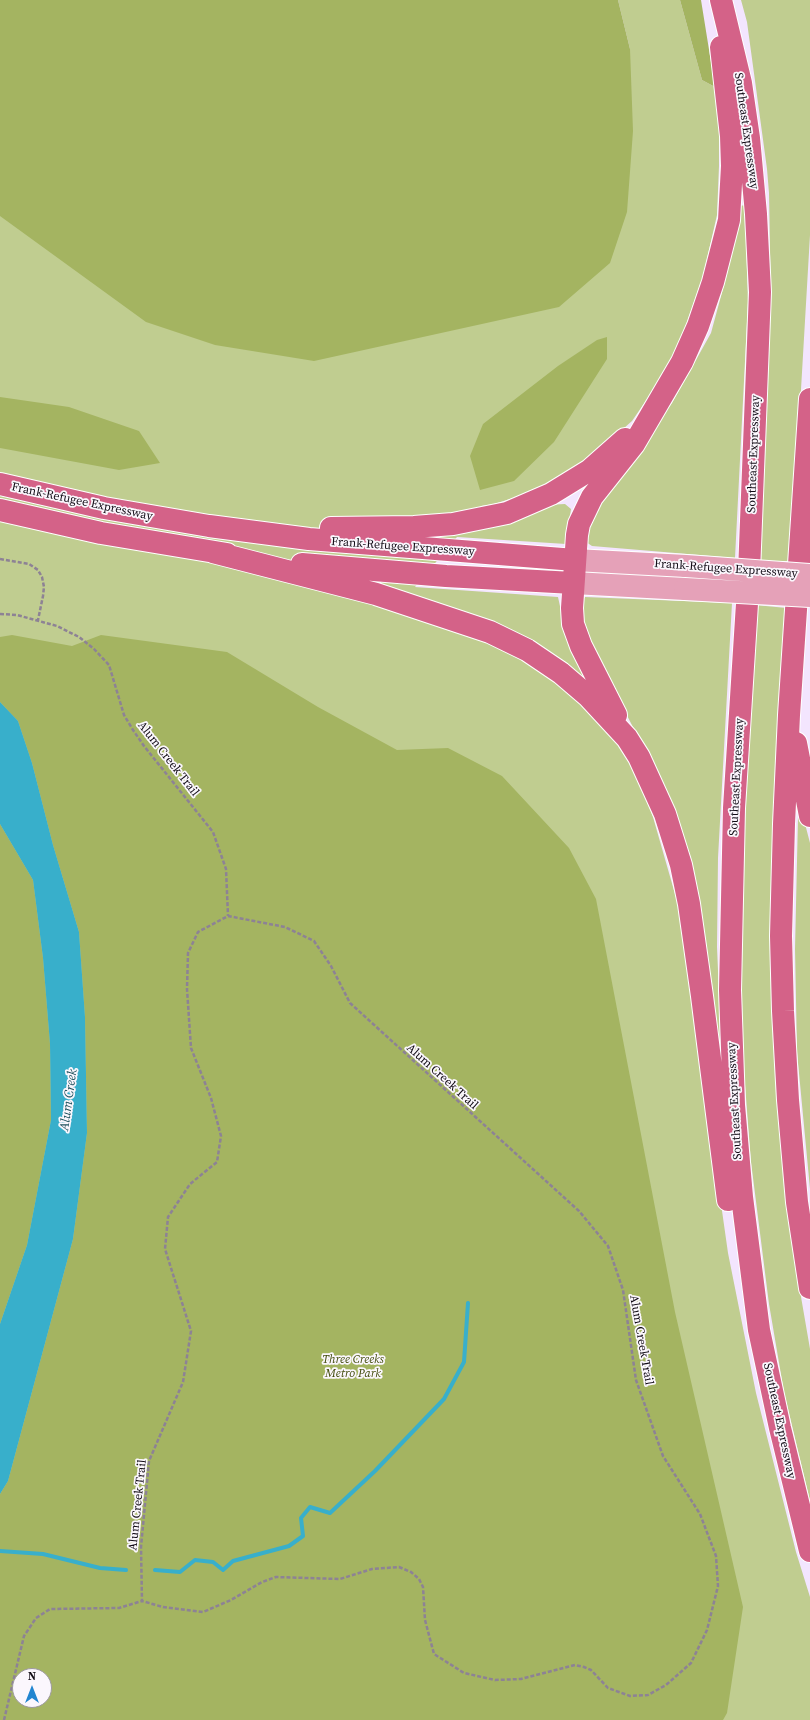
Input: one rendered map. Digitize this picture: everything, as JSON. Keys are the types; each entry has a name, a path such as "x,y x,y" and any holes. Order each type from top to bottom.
{"highway":[{"path":"716,0 732,166 729,220 713,282 698,326 682,362 650,414 634,444 592,497 584,513 577,535 572,616 576,634 627,738 639,757 665,814 681,865 689,904 702,996 732,1230 753,1291"},
{"name":"Southeast Expressway","path":"721,0 741,83 749,138 756,214 760,292 749,572 734,808 730,990 736,1120 742,1197 753,1291 780,1428 810,1551"},
{"path":"810,399 807,472 790,716 784,832 781,936 783,1011 788,1100 796,1194 810,1288"},
{"path":"245,531 414,527 453,524 507,513 551,494 590,470 650,414"},
{"name":"Frank-Refugee Expressway","path":"0,484 104,508 245,531 310,539 575,560"},
{"name":"Frank-Refugee Expressway","path":"0,510 101,533 213,552 358,570 573,583"},
{"path":"213,552 376,594 468,624 498,636 527,650 561,673 589,697 627,738"},
{"path":"790,716 810,816"}],"main road":[{"name":"Frank-Refugee Expressway","path":"575,560 810,574"},
{"name":"Frank-Refugee Expressway","path":"573,583 810,596"}],"path":[{"path":"0,559 29,564 38,570 42,577 44,587 44,596 38,620"},
{"name":"Alum Creek Trail","path":"0,614 18,615 57,626 79,637 94,649 109,666 124,715 133,730 144,746 213,832 226,869 228,916"},
{"name":"Alum Creek Trail","path":"228,916 285,927 314,941 331,966 350,1003 578,1211 608,1246 623,1290 636,1380 663,1456 700,1514 716,1556 718,1586 707,1630 691,1664 666,1685 654,1692 648,1695 630,1696 608,1688 591,1670 575,1665 521,1679 495,1680 464,1673 434,1654 424,1620 423,1587 419,1580 411,1572 399,1567 372,1569 340,1579 276,1578 262,1582 231,1600 203,1612 163,1607 142,1601 141,1547 149,1461 183,1382 191,1330 165,1249 168,1217 190,1184 217,1162 222,1136 211,1098 191,1048 187,989 188,953 198,932 228,916"},
{"path":"4,1720 24,1636 36,1618 50,1609 119,1608 142,1601"}],"green space":[{"name":"Three Creeks Metro Park","path":"0,0 630,49 618,0 680,0 702,80 715,87 719,122 719,166 717,215 703,276 680,342 658,383 632,421 596,453 545,488 494,504 481,506 464,528 545,505 565,504 571,509 566,544 457,537 415,587 558,597 566,634 589,678 585,681 546,649 497,625 439,623 506,649 550,674 601,720 629,756 653,817 679,908 728,1253 756,1393 796,1552 810,1597 810,1720 0,1720"},
{"path":"0,0 618,0 630,49 633,131 627,212 610,263 559,307 314,361 215,345 146,322 0,216"},
{"path":"680,0 701,0 715,87 702,80"},
{"path":"741,0 810,0 810,235 791,561 758,561 771,304 769,193 747,22"},
{"path":"745,205 748,302 735,558 592,546 586,542 592,513 672,403 711,333 727,274 740,206"},
{"path":"607,337 607,359 554,442 514,481 480,490 470,456 483,424 558,366 597,340"},
{"path":"0,397 69,407 139,431 160,463 119,470 0,448"},
{"path":"585,597 732,603 718,858 717,947 722,1065 658,776 615,692 579,616 579,605"},
{"path":"755,605 787,608 778,1115 800,1291 810,1349 810,1501 784,1392 769,1304 751,1162 743,1059 739,941"},
{"path":"12,635 72,646 101,635 227,652 318,707 397,750 448,748 502,776 569,848 596,899 675,1312 743,1607 727,1713 723,1720 0,1720 0,1494 8,1481 73,1239 87,1133 85,1017 79,932 53,845 32,763 18,721 0,702 0,637"},
{"path":"803,816 810,843 810,1189 797,1052 795,949 798,817"},
{"path":"0,824 33,880 43,958 50,1044 51,1120 27,1245 0,1324"}],"water":[{"name":"Alum Creek","path":"0,702 18,721 32,763 53,845 79,932 85,1017 87,1133 73,1239 8,1481 0,1494 0,1324 27,1245 51,1120 50,1044 43,958 33,880 0,824"}],"waterway":[{"path":"155,1570 180,1572 195,1560 213,1562 223,1570 233,1561 289,1546 303,1536 301,1518 310,1507 330,1513 375,1471 444,1399 464,1362 468,1303"},
{"path":"0,1551 43,1554 100,1568 126,1570"}]}
